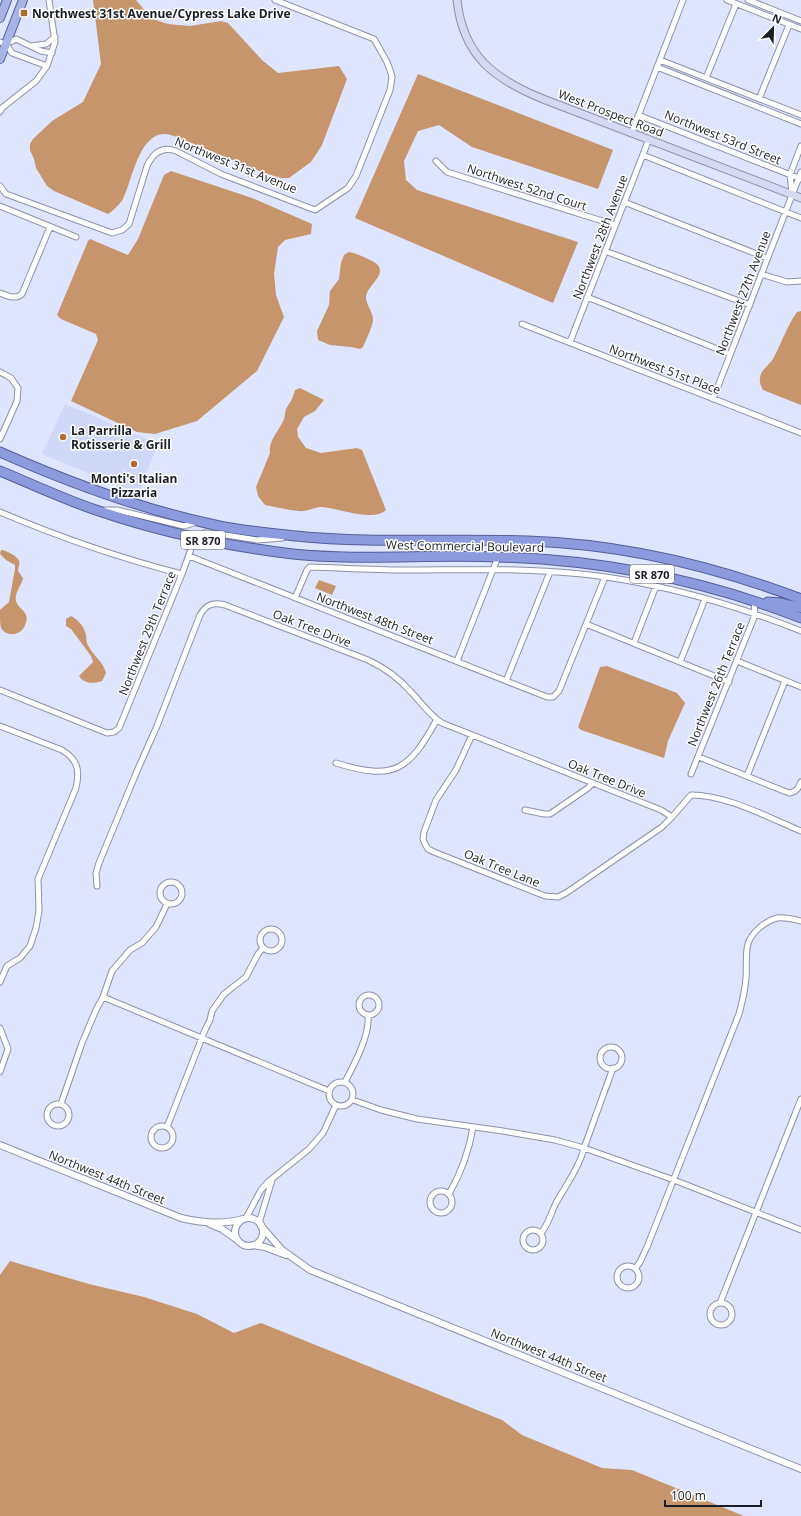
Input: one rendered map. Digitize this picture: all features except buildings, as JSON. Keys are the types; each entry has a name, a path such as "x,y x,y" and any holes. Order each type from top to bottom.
{"highway":[{"name":"West Commercial Boulevard","path":"0,452 47,473 100,493 145,508 216,526 298,536 347,540 495,540 568,543 647,554 720,572 801,599"},
{"name":"West Commercial Boulevard","path":"0,471 94,509 142,524 195,538 249,548 295,554 333,556 498,557 568,561 630,569 706,586 754,600 801,618"},
{"path":"754,600 781,603 801,608"}],"main road":[{"path":"0,18 7,0"},
{"path":"0,59 3,43 23,0"},
{"name":"West Prospect Road","path":"457,0 462,25 470,44 481,60 502,79 518,89 801,198"}],"street":[{"path":"0,112 2,108 36,81 47,66 55,42 50,0"},
{"name":"Northwest 31st Avenue","path":"0,186 6,194 112,233 122,230 129,224 147,166 151,158 157,152 163,149 169,149 176,151 221,174 315,210 352,183 359,170 390,90 392,78 387,62 374,39 275,0"},
{"path":"632,132 683,0"},
{"path":"727,0 801,29"},
{"path":"748,0 801,21"},
{"path":"706,78 736,4"},
{"path":"759,99 789,25"},
{"path":"30,46 46,44 55,37"},
{"path":"47,66 12,53 3,43 16,39 41,51 52,53"},
{"path":"660,60 801,115"},
{"path":"657,67 801,124"},
{"name":"Northwest 53rd Street","path":"638,115 800,178"},
{"name":"Northwest 28th Avenue","path":"570,342 649,139"},
{"name":"Northwest 27th Avenue","path":"792,194 790,175 801,146"},
{"path":"643,155 801,218"},
{"name":"Northwest 52nd Court","path":"436,162 447,172 615,225"},
{"name":"Northwest 27th Avenue","path":"713,399 792,194 800,178 801,172"},
{"path":"624,202 768,258"},
{"path":"0,206 76,237"},
{"path":"0,293 14,298 22,294 50,226"},
{"path":"605,251 750,306"},
{"path":"762,274 788,282 801,281"},
{"path":"587,297 730,354"},
{"name":"Northwest 51st Place","path":"522,324 801,433"},
{"path":"0,372 11,378 18,388 17,401 0,439"},
{"name":"West Commercial Boulevard","path":"94,509 117,510 184,526 199,521"},
{"path":"0,512 90,547 135,562 182,574"},
{"name":"West Commercial Boulevard","path":"195,538 206,532 257,540 298,536"},
{"name":"Northwest 29th Terrace","path":"0,690 107,733 114,732 120,728 195,538"},
{"path":"457,661 498,557 495,540"},
{"name":"Northwest 48th Street","path":"189,556 547,697 553,697 559,691 586,624"},
{"path":"295,598 310,567 376,570 493,570 550,572 605,577 656,586 755,614 801,631"},
{"path":"506,681 550,572"},
{"path":"605,577 586,624 729,682"},
{"path":"634,643 656,586"},
{"path":"680,662 705,599"},
{"name":"Northwest 26th Terrace","path":"691,774 755,614 754,600"},
{"name":"Oak Tree Drive","path":"97,886 96,873 99,863 157,726 200,615 211,604 218,603 375,664 389,672 404,684 437,719 472,735 661,810 672,817"},
{"path":"736,661 801,687"},
{"path":"747,776 785,681"},
{"path":"336,762 368,771 386,771 398,768 404,765 419,749 437,719"},
{"path":"0,726 62,750 71,756 77,767 78,778 76,788 38,879 39,911 36,928 30,946 20,958 7,966 0,982"},
{"name":"Oak Tree Lane","path":"472,735 456,770 436,800 424,832 423,839 425,844 428,849 434,852 541,895 558,897 650,835 672,817"},
{"path":"699,757 789,793 795,792 801,782"},
{"path":"525,810 541,814 550,814 593,783"},
{"path":"672,817 691,795 704,795 719,798 801,831"},
{"path":"175,882 182,890 182,897 177,903 170,905 167,904 161,899 159,891 163,885 175,882"},
{"path":"61,1104 82,1043 103,997 112,971 130,950 142,943 156,927 167,904"},
{"path":"635,1269 640,1262 674,1180 739,1014 745,986 746,954 748,943 762,926 776,918 792,918 801,921"},
{"path":"274,929 280,933 282,936 282,944 278,950 270,952 263,948 260,938 263,932 274,929"},
{"path":"166,1127 210,1020 212,1011 224,994 246,977 258,954 263,948"},
{"path":"366,995 370,995 376,998 379,1008 375,1014 368,1016 362,1013 358,1004 361,998 366,995"},
{"path":"103,997 330,1091"},
{"path":"345,1082 353,1068 366,1032 369,1023 368,1016"},
{"path":"0,1028 8,1049 0,1072"},
{"path":"541,1233 575,1170 613,1068 619,1065 621,1055 618,1049 607,1047 602,1052 600,1058 603,1065 613,1068"},
{"path":"345,1082 352,1087 354,1096 346,1105 336,1105 330,1098 330,1091 334,1084 345,1082"},
{"path":"720,1303 727,1304 732,1310 732,1317 725,1324 718,1324 714,1322 710,1316 711,1309 713,1306 720,1303 801,1099"},
{"path":"352,1100 381,1110 417,1119 503,1131 554,1140 584,1148 674,1180 801,1230"},
{"path":"61,1104 69,1111 69,1118 64,1124 57,1126 50,1123 47,1113 48,1109 54,1105 61,1104"},
{"path":"272,1180 265,1201 260,1224 263,1233 262,1238 259,1242 253,1245 246,1246 241,1244 236,1239 235,1228 240,1221 245,1218 265,1186 281,1171 309,1149 323,1133 336,1105"},
{"path":"160,1126 166,1127 172,1132 173,1136 171,1143 165,1147 157,1146 152,1142 152,1132 160,1126"},
{"path":"449,1194 460,1174 467,1155 473,1127"},
{"name":"Northwest 44th Street","path":"0,1145 181,1218 208,1223 222,1229 236,1239"},
{"path":"439,1191 449,1194 452,1205 447,1211 440,1213 434,1211 429,1201 432,1194 439,1191"},
{"path":"257,1198 265,1201"},
{"path":"245,1218 252,1218 260,1224"},
{"name":"Northwest 44th Street","path":"208,1223 232,1222 245,1218"},
{"name":"Northwest 44th Street","path":"260,1224 282,1250 310,1270 801,1469"},
{"path":"532,1230 541,1233 543,1236 543,1243 540,1248 533,1250 527,1248 523,1242 526,1233 532,1230"},
{"name":"Northwest 44th Street","path":"253,1245 265,1247 291,1257"},
{"path":"625,1267 635,1269 638,1275 638,1282 632,1287 628,1288 622,1286 618,1280 619,1271 625,1267"}],"shaded area":[{"path":"93,0 136,0 152,19 168,24 190,26 221,21 228,23 262,60 278,73 339,66 347,79 322,145 311,162 289,178 281,178 264,173 177,137 165,134 156,136 149,141 143,149 133,170 123,199 108,214 54,191 47,186 36,168 30,150 30,144 33,139 52,121 83,102 101,64"},
{"path":"418,74 613,150 598,189 472,147 439,125 418,131 404,161 406,180 417,190 578,242 553,303 355,218"},
{"path":"171,171 252,198 312,224 311,234 285,240 278,247 274,274 276,295 284,317 257,371 197,421 155,434 137,432 71,401 98,340 96,334 61,319 57,315 88,241 90,239 128,255 138,239 164,175"},
{"path":"349,252 372,261 378,265 380,270 377,279 367,292 366,300 373,321 363,347 360,349 330,345 318,340 317,331 329,305 330,291 339,279 341,263 344,255"},
{"path":"801,311 801,405 763,390 760,384 760,379 762,372 774,357 793,317 797,312"},
{"path":"300,388 324,400 315,411 304,417 297,429 298,437 306,448 321,453 357,448 362,450 386,510 380,514 372,515 363,515 320,507 304,511 295,511 265,505 258,496 256,487 270,453 271,444 282,423 286,409 295,390"},
{"path":"65,404 158,444 138,494 42,454"},
{"path":"1,550 18,559 18,571 23,578 17,592 16,601 27,617 25,625 21,631 14,634 7,633 1,628 0,610 9,602 15,565 6,560 0,554"},
{"path":"319,580 336,586 332,595 315,588"},
{"path":"71,616 79,622 84,629 88,646 105,669 106,673 102,681 89,683 81,679 79,676 93,662 91,656 71,629 66,626 66,619"},
{"path":"607,666 677,693 685,703 668,741 664,758 581,730 578,727 600,667"},
{"path":"10,1261 89,1284 144,1297 197,1314 234,1333 261,1323 502,1420 522,1435 602,1468 632,1470 744,1516 0,1516 0,1275"}],"place":[{"name":"Northwest 31st Avenue/Cypress Lake Drive","path":"24,13"},
{"name":"La Parrilla Rotisserie & Grill","path":"63,437"},
{"name":"Monti's Italian Pizzaria","path":"134,464"}]}
